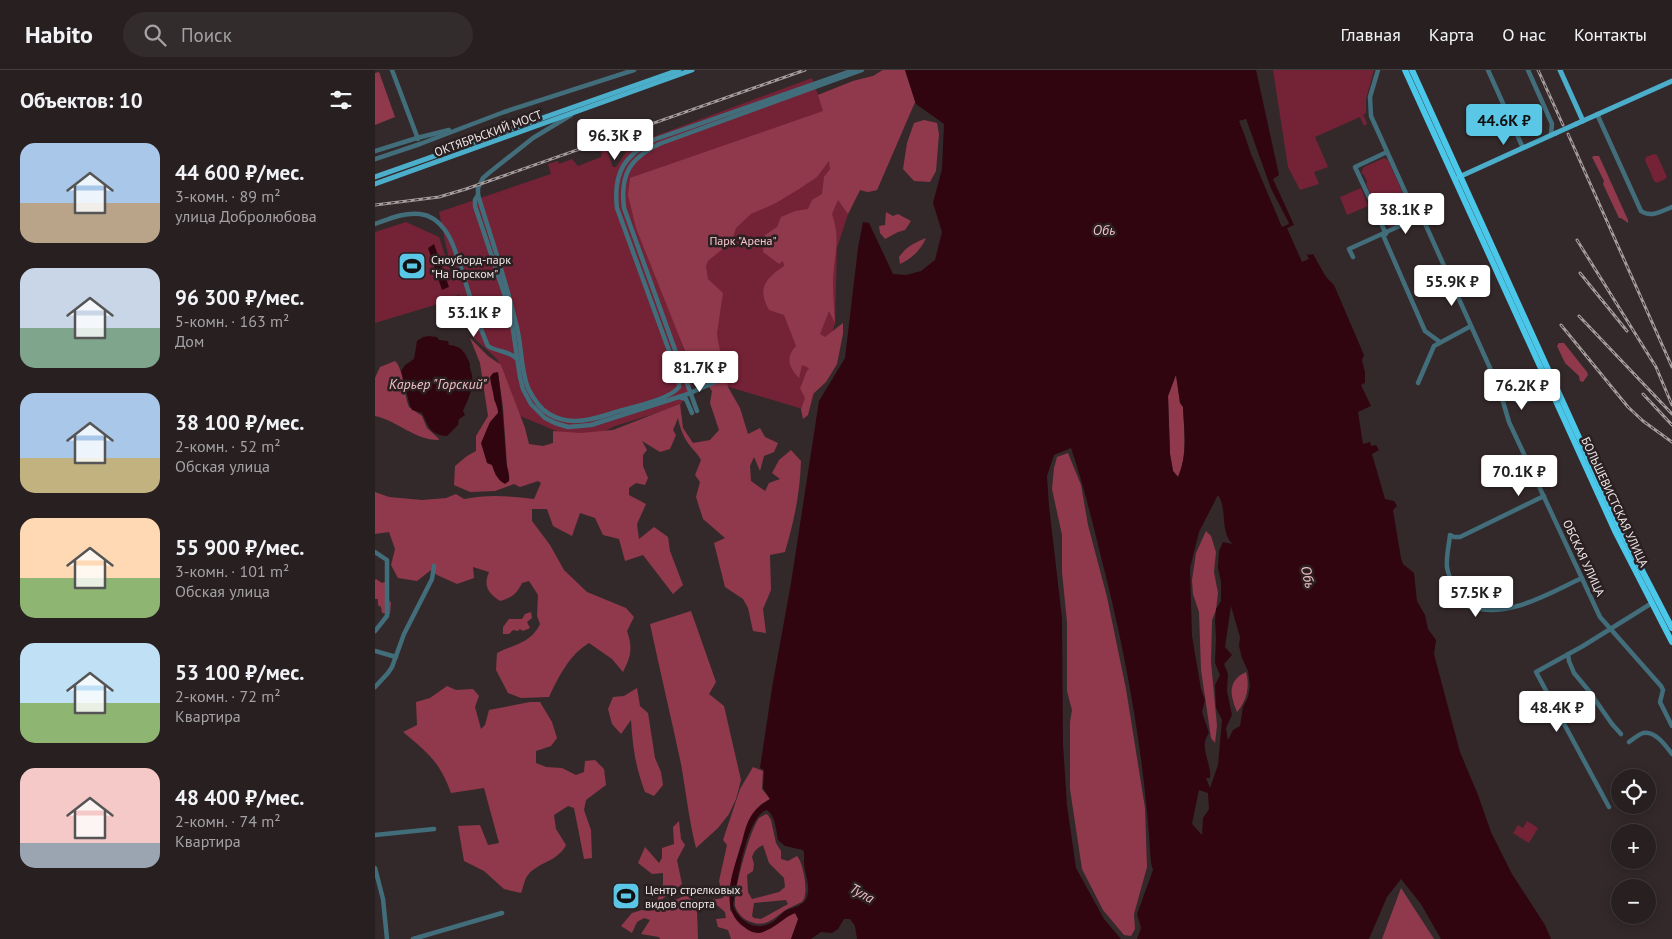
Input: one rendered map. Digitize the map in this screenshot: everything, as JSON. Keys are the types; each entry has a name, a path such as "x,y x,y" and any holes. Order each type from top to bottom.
{"highway":[{"name":"БОЛЬШЕВИСТСКАЯ УЛИЦА","path":"1405,70 1458,178 1621,530 1672,628"},
{"name":"БОЛЬШЕВИСТСКАЯ УЛИЦА","path":"1412,70 1551,391 1616,533 1672,642"}],"main road":[{"name":"ОКТЯБРЬСКИЙ МОСТ","path":"375,177 679,70"},
{"name":"ОКТЯБРЬСКИЙ МОСТ","path":"375,184 692,70"},
{"path":"1559,70 1583,121"},
{"path":"1458,178 1672,81"}],"street":[{"path":"392,70 420,144"},
{"path":"375,151 417,138 445,132 500,111 628,70"},
{"path":"375,159 504,112 634,70"},
{"path":"696,389 686,382 637,254 617,208 617,183 620,172 632,154 656,139 854,70"},
{"path":"637,254 623,208 622,195 625,174 638,157 659,144 862,70"},
{"path":"1353,257 1349,249 1417,218 1387,152 1370,108 1373,87 1379,70"},
{"path":"1488,70 1523,148"},
{"path":"1528,70 1552,124 1554,134"},
{"path":"523,377 509,294 494,257 478,196 478,188 483,178 533,138 576,112"},
{"path":"1597,114 1641,211 1646,214 1652,214 1672,207"},
{"path":"1387,152 1355,167 1425,331 1440,342"},
{"path":"375,224 395,217 421,214 430,217 444,229 454,247 488,346 494,350 514,356 518,360"},
{"name":"ОБСКАЯ УЛИЦА","path":"1417,218 1423,219 1499,388 1509,422 1600,617 1661,686 1663,690 1659,702 1672,726"},
{"path":"657,308 680,382 697,411"},
{"path":"1418,382 1431,350 1435,345 1471,326"},
{"path":"506,353 518,346"},
{"path":"518,346 518,360 523,377 535,400 548,414 563,420 603,419 677,397 685,391 686,382"},
{"path":"649,404 672,393 679,387 680,382"},
{"path":"672,393 696,389 715,382"},
{"path":"1499,388 1511,399 1523,402 1551,391"},
{"path":"692,413 691,402 696,389"},
{"path":"677,397 691,402"},
{"path":"1544,496 1460,537 1450,535 1447,565 1453,582 1463,603 1467,606 1497,611 1520,606 1582,578"},
{"path":"375,552 387,560 388,587 386,596 387,616 375,631"},
{"path":"375,688 389,673 404,634 432,579 434,566"},
{"path":"1609,807 1536,672 1569,654 1651,603"},
{"path":"375,651 396,657"},
{"path":"1569,654 1569,661 1574,672 1611,724 1621,734"},
{"path":"1629,742 1645,733 1651,734 1661,741 1672,754"},
{"path":"375,835 434,829"},
{"path":"375,868 387,939"},
{"path":"413,939 502,913"}],"green space":[{"name":"Парк \"Арена\"","path":"883,70 905,70 915,102 877,190 868,192 860,190 848,214 837,248 835,323 809,411 693,376 679,336 693,382 680,406 615,426 583,442 520,416 497,359 474,338 458,293 458,295 448,299 448,301 375,323 375,232 406,222 439,237 454,283 439,212 551,174 548,164 558,161 559,164 572,159 578,166 601,157 602,149 606,148 613,167 616,167 631,145 812,78 818,95 853,81 873,76"},
{"path":"1273,70 1374,70 1366,99 1366,113 1362,116 1364,116 1367,124 1364,126 1360,117 1315,137 1328,167 1314,172 1319,184 1300,190 1288,167"},
{"path":"1654,154 1657,155 1667,177 1657,183 1654,181 1645,160 1646,157"},
{"path":"1384,158 1388,160 1405,198 1378,209 1366,184 1364,175 1361,173 1364,167"},
{"path":"1361,188 1368,206 1347,215 1340,197"},
{"path":"1405,199 1412,214 1411,216 1401,224 1389,226 1378,212"},
{"path":"1527,821 1538,828 1529,843 1513,833 1518,825 1523,828"}],"shaded area":[{"path":"883,70 905,70 915,102 877,190 868,192 860,190 848,214 838,200 832,214 837,239 833,280 835,323 829,311 820,334 825,337 843,323 843,334 837,364 826,382 813,394 808,415 803,419 801,409 805,398 800,388 809,368 802,365 799,378 793,370 789,358 796,346 784,315 769,310 765,302 763,290 765,285 772,275 784,266 783,261 779,264 763,252 765,235 777,227 781,217 795,211 808,209 812,200 822,194 824,177 830,169 829,161 817,177 776,203 751,214 736,228 732,241 708,261 706,266 708,279 723,293 717,333 728,387 740,408 748,434 760,428 765,437 778,443 774,452 764,456 760,471 754,457 750,466 751,481 765,491 769,483 780,479 772,473 779,460 791,450 801,461 796,507 785,552 770,555 771,590 763,609 766,633 753,631 748,608 743,599 725,587 714,543 725,538 703,519 696,497 700,482 695,475 701,460 684,437 678,418 673,430 676,435 670,449 660,452 642,441 647,450 643,455 643,466 648,478 645,485 636,483 629,488 629,495 646,504 637,524 639,539 654,527 668,537 670,551 683,585 673,594 643,555 625,561 619,539 603,535 595,518 580,513 572,536 553,526 547,509 532,509 532,521 550,545 564,570 587,592 626,608 634,617 627,631 630,652 623,672 612,659 589,643 570,660 549,697 521,698 508,693 496,670 497,653 527,639 540,624 537,616 538,595 529,581 522,583 513,595 500,601 488,589 487,577 489,572 473,567 474,578 457,584 437,575 431,570 417,581 398,578 391,565 395,549 389,532 375,534 375,492 389,497 422,500 446,498 456,494 464,499 499,496 534,499 541,483 538,481 520,487 514,484 495,491 470,492 454,485 455,466 476,451 476,436 488,416 480,363 470,338 488,356 501,365 525,428 529,444 543,446 553,443 553,431 581,433 613,430 680,404 683,428 693,443 710,440 719,430 710,403 712,391 687,356 636,228 628,195 630,178 823,111 818,95 853,81 873,76","holes":["498,373 503,407 507,465 496,476 492,465 487,462 484,442 487,430 498,413 498,406 494,400 495,393 491,383"]},
{"path":"379,72 395,117 375,125 375,73"},
{"path":"924,120 937,123 939,134 936,171 930,182 914,181 903,169 907,143 914,123"},
{"path":"1599,156 1628,223 1619,218 1592,157"},
{"path":"886,212 893,216 898,214 911,221 905,230 885,239 880,233 879,226 885,225"},
{"path":"926,238 915,254 900,264 899,257 905,250 914,243"},
{"path":"1559,343 1564,343 1587,372 1588,375 1583,382 1565,363 1557,346"},
{"path":"395,361 402,376 409,407 422,416 427,428 439,440 414,434 383,418 375,416 375,378 380,367"},
{"path":"1176,374 1180,402 1183,407 1184,434 1183,460 1178,477 1173,471 1170,454 1168,396"},
{"path":"1068,453 1081,485 1088,525 1107,597 1126,689 1145,808 1147,867 1134,914 1135,929 1131,936 1124,935 1103,910 1082,869 1070,789 1070,722 1072,710 1067,691 1067,622 1062,572 1062,535 1052,489 1057,457"},
{"path":"1206,531 1211,536 1216,552 1214,572 1218,593 1216,610 1212,620 1211,662 1217,726 1215,743 1211,738 1201,670 1199,612 1193,594 1192,580 1196,553"},
{"path":"376,579 382,583 385,582 391,603 390,614 382,613 381,607 378,605 378,599 375,599"},
{"path":"691,611 716,682 709,694 724,706 741,780 736,799 729,814 718,828 696,848 681,764 650,624"},
{"path":"531,612 532,618 527,622 530,628 523,631 520,629 518,631 513,630 509,634 503,634 503,627 509,619 522,619 525,614"},
{"path":"1246,672 1247,693 1237,712 1232,694 1233,684"},
{"path":"447,686 456,690 473,689 479,696 475,707 481,729 485,725 489,710 530,702 540,702 552,722 557,738 551,746 536,751 536,763 546,767 562,768 576,775 584,772 585,761 595,760 604,769 606,785 586,800 584,810 591,830 592,858 584,859 574,808 568,806 554,815 556,829 566,845 557,856 530,873 525,880 521,893 504,889 484,871 464,861 458,826 480,825 488,845 499,843 484,788 451,793 447,782 432,758 403,732 417,725 416,702 430,698"},
{"path":"637,688 640,706 648,713 655,758 661,772 663,785 654,796 645,792 639,773 631,720 621,734 612,724 608,709 613,697 624,696"},
{"path":"753,767 763,771 762,789 770,799 760,805 740,847 731,880 730,910 748,930 770,929 795,913 799,919 791,939 731,939 728,930 718,927 716,919 726,918 725,912 711,900 723,898 719,881 727,845 723,840 740,789"},
{"path":"766,814 771,820 776,843 781,851 781,859 788,861 797,856 801,863 804,874 805,897 802,902 769,921 756,924 746,920 739,914 735,906 735,899 739,875 751,834 759,818","holes":["763,845 769,863 784,878 785,887 779,892 752,899 748,892 747,875 753,871 752,857 754,853","786,900 788,904 761,919 752,916 754,903"]},
{"path":"679,821 681,839 685,845 677,860 682,884 656,904 663,884 663,873 652,874 638,863 645,847 659,863 662,858 662,848 674,844 673,827"},
{"path":"1401,888 1434,939 1382,939"},
{"path":"689,894 697,912 698,939 660,939 659,937 641,934 650,920 644,918 637,922 632,933 621,926 632,913 642,910 650,911"}],"water":[{"name":"Обь","path":"905,70 1256,70 1279,175 1273,179 1294,225 1287,228 1302,262 1309,259 1306,253 1308,255 1313,254 1326,277 1334,285 1364,355 1362,360 1365,383 1361,385 1371,406 1358,412 1363,444 1370,442 1371,446 1376,445 1379,450 1372,454 1385,499 1394,501 1397,506 1393,510 1401,558 1403,564 1414,573 1417,601 1425,615 1428,629 1436,640 1434,654 1460,752 1491,832 1512,874 1545,925 1551,939 1441,939 1421,904 1401,879 1387,897 1369,939 1137,939 1141,928 1137,914 1153,870 1134,709 1110,595 1087,502 1071,448 1054,455 1047,476 1062,618 1063,744 1067,805 1076,868 1104,919 1121,939 857,939 855,926 850,919 844,919 838,929 832,933 821,932 811,939 791,939 798,919 795,913 767,930 758,933 752,932 736,920 730,901 731,880 748,821 761,805 770,799 763,788 764,770 760,768 772,688 791,583 819,401 845,358 858,248 863,222 869,223 893,274 906,275 921,271 935,260 942,232 933,203 942,169 944,124 916,104","holes":["1246,119 1271,189 1289,223 1282,227 1251,154 1240,121","1176,375 1180,403 1183,407 1184,434 1183,460 1178,477 1173,471 1170,454 1168,396","1218,495 1223,507 1224,525 1232,544 1223,542 1219,551 1218,568 1221,582 1221,601 1216,609 1215,663 1220,675 1215,685 1216,708 1222,720 1218,765 1210,788 1206,778 1210,778 1210,772 1205,749 1206,738 1209,733 1202,712 1205,700 1201,689 1192,636 1190,568 1199,532","1231,606 1240,637 1239,646 1248,671 1250,686 1248,697 1243,707 1240,726 1233,730 1228,740 1226,728 1232,715 1227,691 1228,674 1224,664 1232,655 1225,647","1199,790 1208,793 1209,809 1203,818 1202,835 1192,824","767,810 770,813 774,820 778,840 785,846 803,850 808,884 806,900 798,906 785,911 771,923 761,926 746,922 733,905 740,867 753,824"]},
{"path":"434,244 449,287 442,290 428,248"},
{"name":"Карьер \"Горский\"","path":"429,336 448,341 449,345 463,350 470,364 472,375 469,398 463,411 465,415 459,419 458,425 447,436 433,432 422,413 412,410 401,371 405,365 414,359 417,341"},
{"path":"498,372 509,478 509,481 505,484 498,478 492,465 487,463 481,443 490,422 498,413 490,377 493,373"}],"pier":[{"path":"1246,119 1271,189 1289,224 1282,227 1239,121"}],"railway":[{"path":"375,205 439,197 466,189 805,70"},
{"path":"1538,70 1563,125"},
{"path":"1568,134 1672,367"},
{"path":"1577,240 1656,367 1672,405"},
{"path":"1580,273 1627,331"},
{"path":"1579,316 1672,414"},
{"path":"1561,325 1628,407 1643,421 1672,442"},
{"path":"1643,394 1672,425"}],"place":[{"name":"Сноуборд-парк \"На Горском\"","path":"412,266"},
{"name":"Центр стрелковых видов спорта","path":"626,896"}],"water label":[{"name":"Тула","path":"862,893"}]}
